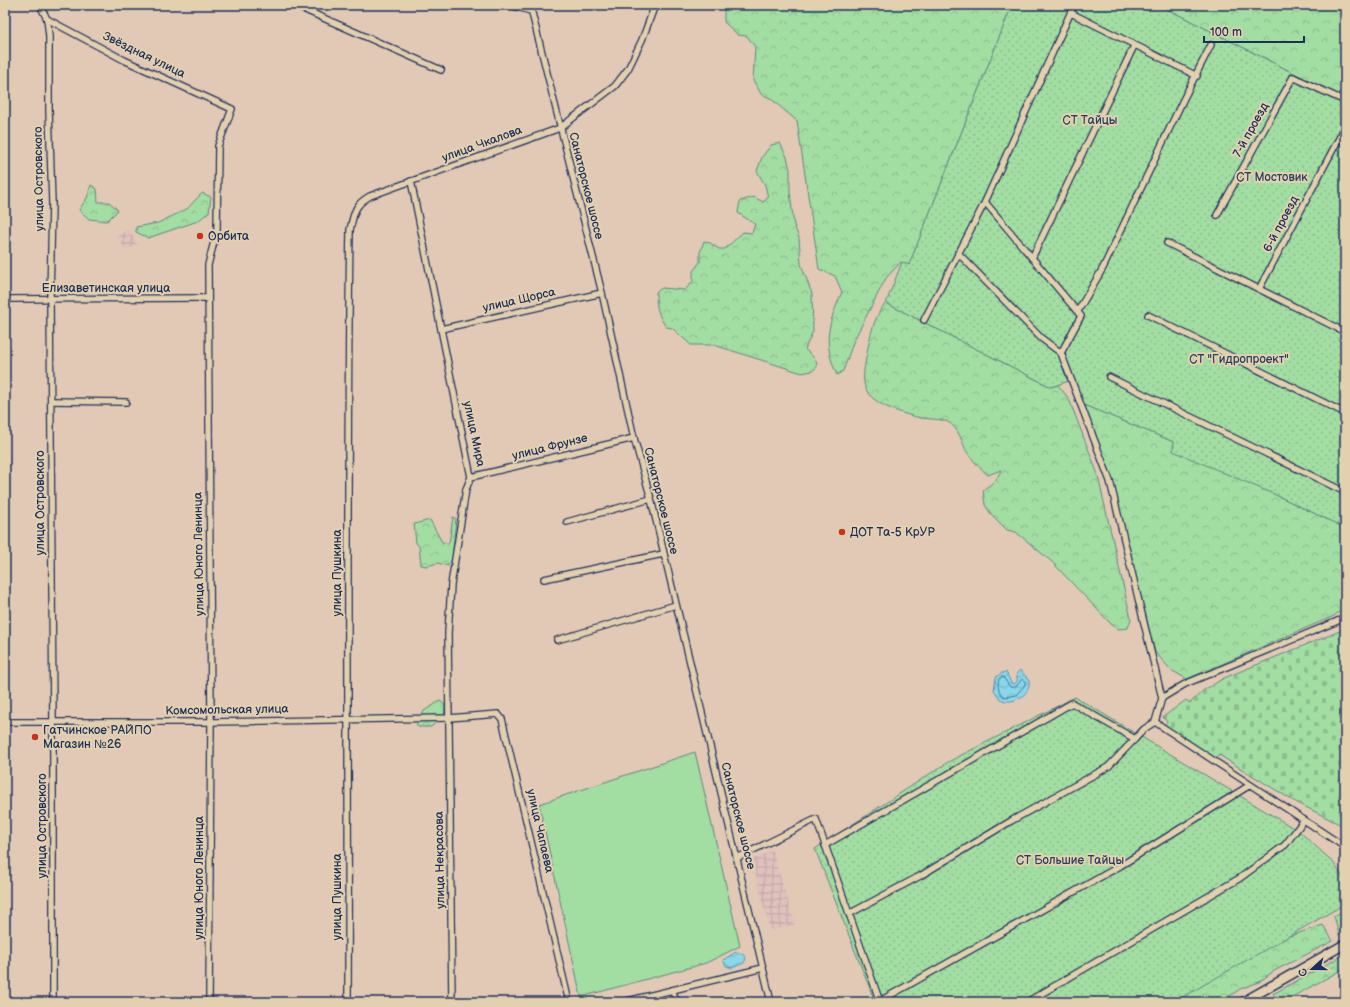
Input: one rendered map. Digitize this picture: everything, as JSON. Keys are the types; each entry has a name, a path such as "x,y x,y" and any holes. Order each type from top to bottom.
{"main road":[{"path":"1243,1002 1345,944"}],"street":[{"name":"улица Островского","path":"40,5 47,19 49,36 49,110 52,202 50,299 53,1002"},
{"path":"294,5 441,70"},
{"path":"508,5 530,8"},
{"name":"улица Чкалова","path":"411,181 560,128 615,86 628,69 642,40 655,5"},
{"path":"924,320 985,202 1074,5"},
{"name":"Санаторское шоссе","path":"530,8 602,293 634,438 651,500 771,1002"},
{"path":"1071,13 1196,76"},
{"name":"Звёздная улица","path":"47,19 124,60 232,109"},
{"path":"1078,312 1103,268 1183,100 1211,45"},
{"path":"1032,258 1134,46"},
{"name":"7-й проезд","path":"1217,215 1293,77 1345,101"},
{"name":"улица Юного Ленинца","path":"209,1002 212,722 207,298 208,265 218,230 218,146 232,109"},
{"name":"6-й проезд","path":"1259,289 1345,127"},
{"name":"улица Мира","path":"411,181 471,477 466,489 451,585 448,633 449,718"},
{"name":"улица Пушкина","path":"348,1002 349,720 347,384 350,230 354,212 359,202 370,196 411,181"},
{"path":"985,202 1081,316 1060,352"},
{"path":"1167,243 1345,332"},
{"path":"849,914 920,876 1012,821 1108,767 1144,728 1155,722 1162,698 1110,481 1060,352 1041,338 958,254"},
{"name":"улица Щорса","path":"441,329 602,293"},
{"name":"Елизаветинская улица","path":"5,299 207,298"},
{"path":"1148,315 1345,413"},
{"path":"1109,377 1345,492"},
{"path":"51,401 126,402"},
{"name":"улица Фрунзе","path":"471,477 634,438"},
{"path":"567,522 651,500"},
{"path":"544,579 663,554"},
{"path":"557,640 676,605"},
{"path":"1162,698 1185,684 1345,618"},
{"path":"825,845 1072,702 1135,739"},
{"name":"улица Чапаева","path":"449,718 498,714 502,719 569,1002"},
{"name":"Комсомольская улица","path":"5,722 212,722 449,718"},
{"name":"улица Некрасова","path":"449,718 452,1002"},
{"path":"1155,722 1345,847"},
{"path":"737,858 816,819 880,1002 1120,866 1250,785"},
{"path":"1027,1002 1240,878 1285,845 1304,820"},
{"path":"623,1002 763,968"},
{"path":"672,990 677,1002"}],"shaded area":[{"path":"128,229 138,243 127,251 117,237"},
{"path":"772,850 795,924 770,931 752,860"}],"green space":[{"path":"726,5 1012,5 909,265 901,262 886,278 854,340 843,371 837,375 829,352 828,342 830,324 842,292 835,276 819,269 797,121 770,98 761,94 753,80 755,47 747,36 738,35 724,22 724,8"},
{"path":"1012,5 1159,5 1345,99 1345,528 1276,495 1173,451 1174,442 1084,405 1072,380 1051,387 886,303 902,262 909,265"},
{"path":"1159,5 1345,5 1345,99"},
{"path":"780,143 787,157 790,170 790,192 794,225 799,238 801,264 812,294 813,331 805,349 816,360 817,367 812,371 802,373 714,345 691,345 672,328 666,327 659,315 656,302 656,292 662,288 685,290 693,281 693,271 700,262 700,252 704,241 719,249 725,249 743,232 752,233 755,224 738,213 740,201 754,197 763,202 768,198 765,185 757,171 762,157 771,145"},
{"path":"91,185 97,189 98,202 109,202 118,210 107,221 89,219 79,210 87,198"},
{"path":"202,193 211,197 209,212 198,221 148,238 136,232 136,227 158,223 187,209"},
{"path":"886,303 1051,387 1058,385 1069,399 1097,472 1131,619 1128,628 1119,629 1112,625 1052,562 1016,532 1007,530 991,514 985,505 983,490 996,480 1001,470 988,475 967,452 958,432 952,425 945,421 921,418 899,412 882,404 869,395 864,381 865,362 873,326 878,314"},
{"path":"1084,405 1174,442 1276,495 1345,528 1345,607 1334,616 1187,679 1171,670 1155,652 1111,479"},
{"path":"453,517 456,519 452,559 448,566 438,563 426,566 421,565 419,546 416,543 414,524 430,520 442,542 449,543"},
{"path":"1345,629 1345,827 1292,800 1219,755 1216,759 1163,727 1167,722 1163,717 1186,700 1190,703 1204,690 1224,678"},
{"name":"СТ Большие Тайцы","path":"1075,697 1300,832 1333,862 1345,881 1345,904 1174,1002 875,1002 815,849 948,762"},
{"path":"440,701 445,705 444,715 431,727 418,727 416,725 424,711"},
{"path":"695,752 740,946 706,963 581,997 539,804"},
{"path":"1345,910 1345,931 1339,935 1334,916"},
{"path":"1323,925 1333,941 1274,971 1259,982 1240,989 1221,1002 1171,1002 1269,943"},
{"path":"1345,954 1345,968 1283,1002 1279,1002 1273,994"}],"water":[{"path":"1020,670 1029,680 1027,690 1020,698 1015,700 1005,701 1000,699 994,690 996,677 1006,672 1011,683 1014,684 1017,681 1017,673"},
{"path":"736,952 743,954 746,958 744,963 732,968 726,966 723,960"}],"place":[{"name":"Орбита","path":"200,236"},
{"name":"ДОТ Та-5 КрУР","path":"842,532"},
{"name":"Гатчинское РАЙПО Магазин №26","path":"35,737"}],"park label":[{"name":"СТ Тайцы","path":"1090,120"},
{"name":"СТ Мостовик","path":"1272,177"},
{"name":"СТ \"Гидропроект\"","path":"1239,359"}]}
